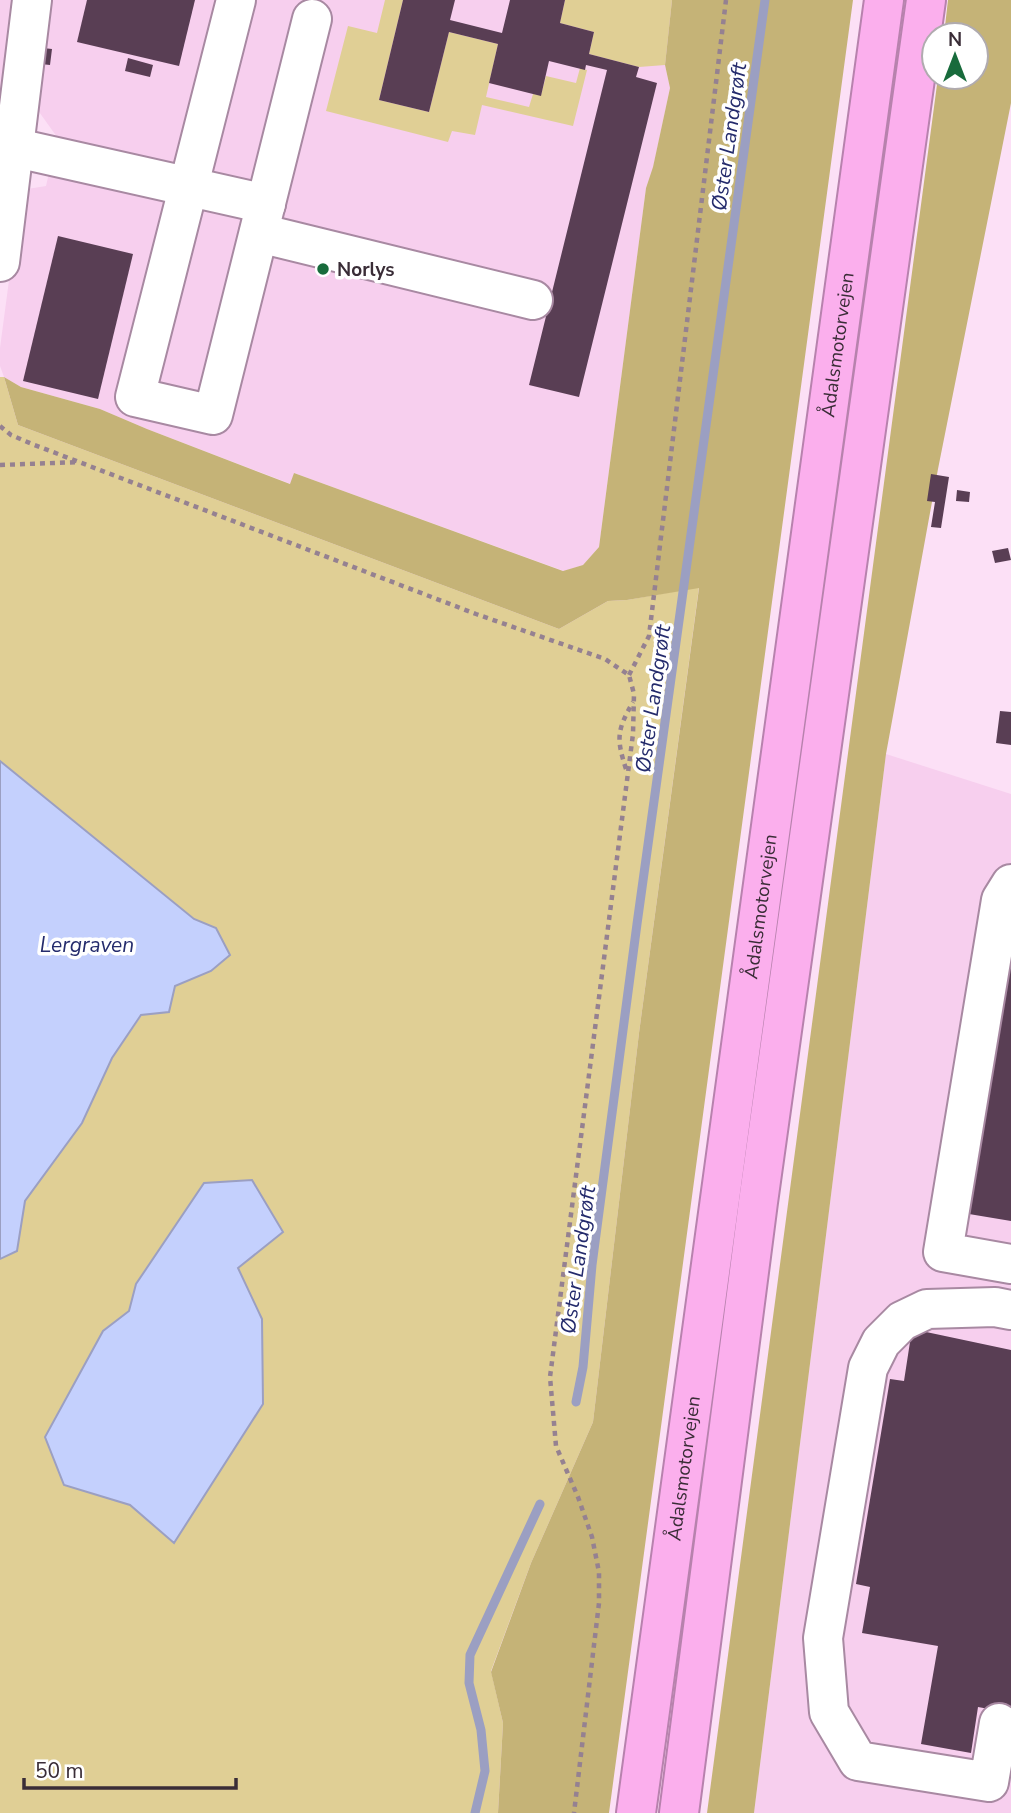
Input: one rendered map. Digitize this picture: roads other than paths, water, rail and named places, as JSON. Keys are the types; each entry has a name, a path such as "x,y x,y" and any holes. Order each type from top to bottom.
{"highway":[{"name":"Ådalsmotorvejen","path":"636,1813 884,0"},
{"name":"Ådalsmotorvejen","path":"679,1813 756,1216 926,0"}],"lane":[{"path":"0,262 32,0"},
{"path":"236,0 135,397 213,415 312,19"},
{"path":"12,147 188,187 262,218 533,300"},
{"path":"1011,884 1001,900 943,1252 1011,1264"},
{"path":"999,1723 989,1782 858,1761 829,1712 824,1639 868,1368 881,1342 902,1321 927,1309 995,1307 1011,1310"}],"water":[{"name":"Lergraven","path":"0,761 194,919 216,928 230,955 211,971 175,986 169,1012 141,1015 112,1058 82,1123 25,1201 17,1251 0,1259"},
{"path":"252,1180 283,1232 238,1268 262,1319 263,1404 174,1543 130,1505 64,1485 45,1437 103,1331 129,1311 136,1284 204,1183"}],"waterway":[{"name":"Øster Landgrøft","path":"576,1402 583,1367 592,1265 637,924 765,0"},
{"name":"Øster Landgrøft","path":"475,1813 485,1771 481,1730 469,1683 470,1655 540,1504"}],"place":[{"name":"Norlys","path":"323,269"}]}
